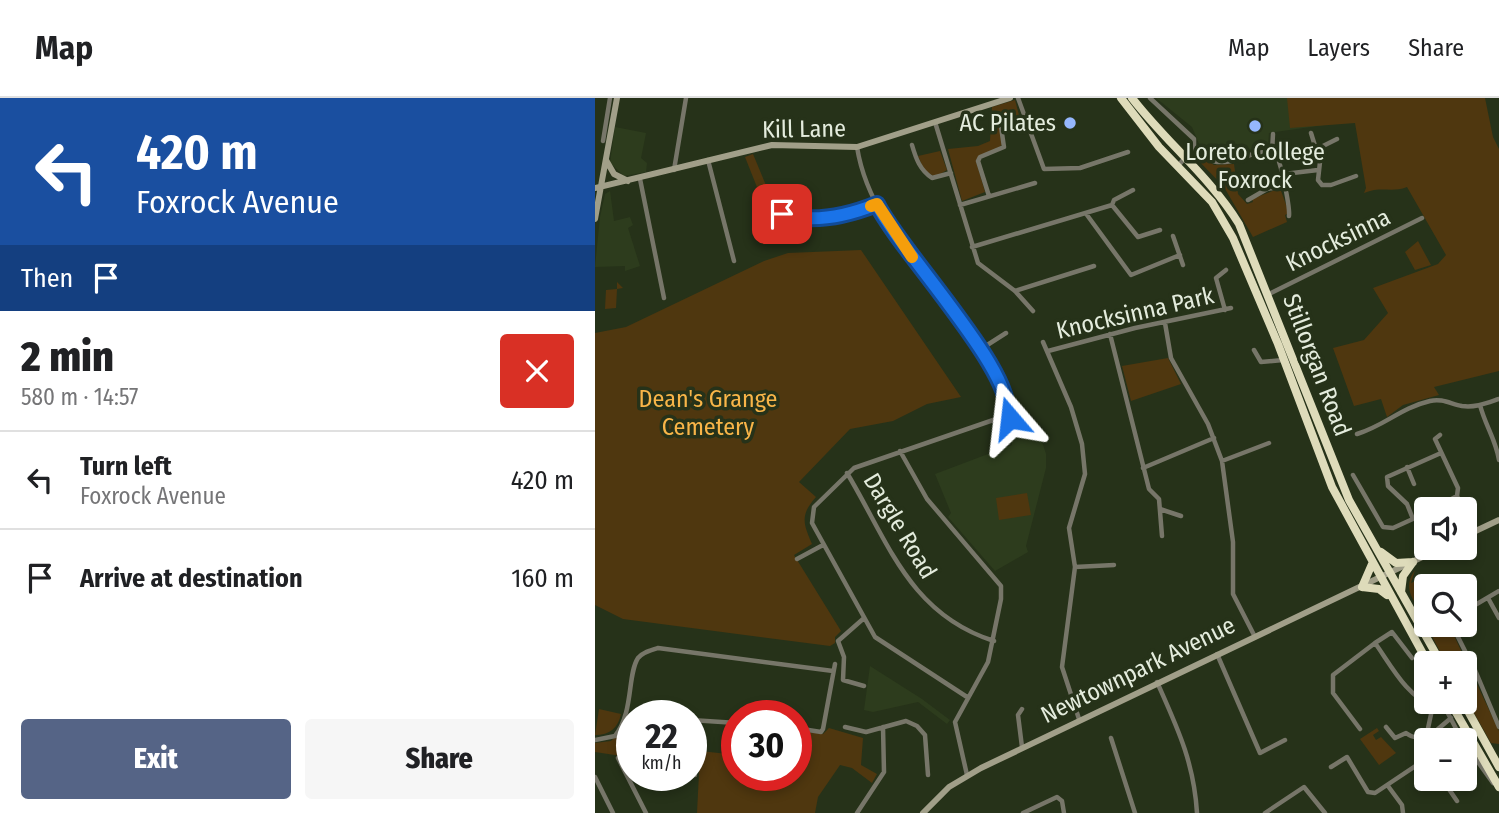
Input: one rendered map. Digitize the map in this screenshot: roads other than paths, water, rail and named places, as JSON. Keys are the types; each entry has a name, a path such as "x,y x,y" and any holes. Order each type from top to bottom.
{"highway":[{"name":"Stillorgan Road","path":"1121,98 1178,166 1212,201 1228,228 1284,360 1332,487 1421,651"},
{"name":"Stillorgan Road","path":"1132,98 1219,194 1240,224 1338,473 1390,574 1434,651"},
{"path":"1375,546 1388,560 1413,562"},
{"path":"1402,595 1403,576 1413,562"},
{"path":"1372,564 1362,587 1379,589 1392,600"},
{"path":"1457,714 1499,788"},
{"path":"1470,714 1499,767"}],"main road":[{"path":"595,219 598,187 617,98"},
{"name":"Kill Lane","path":"598,187 784,144 857,146 1010,98"},
{"path":"605,158 614,174 629,181"},
{"path":"1477,531 1499,520"},
{"name":"Newtownpark Avenue","path":"923,813 949,787 967,775 1254,635 1417,560"}],"street":[{"path":"603,141 610,98"},
{"path":"674,170 686,98"},
{"path":"1018,98 1044,169 1080,168 1128,152"},
{"path":"1150,98 1189,133 1194,147 1210,160 1234,160 1272,152 1278,156 1284,174 1283,186 1289,216"},
{"path":"989,196 978,161 980,157 1004,147 1000,120 1008,117"},
{"path":"935,122 978,263 1015,291 1033,311"},
{"path":"1311,133 1317,149 1318,180 1324,186 1356,176"},
{"path":"1272,152 1273,134"},
{"path":"1317,149 1337,139"},
{"path":"912,145 917,162 928,176 932,178 951,173"},
{"path":"857,146 866,180 896,237 981,349 1004,397 1006,414 1013,430"},
{"path":"1178,166 1194,147"},
{"path":"708,160 734,261"},
{"path":"1284,174 1318,170"},
{"path":"640,179 664,298"},
{"path":"960,205 1035,183"},
{"path":"1248,200 1267,189 1283,186"},
{"path":"1133,190 1114,200 1114,207 1138,237 1160,230"},
{"path":"782,214 807,218 841,216 877,204"},
{"path":"972,247 1114,207"},
{"path":"1087,215 1131,275 1179,255"},
{"name":"Knocksinna","path":"1269,294 1422,218"},
{"path":"1173,236 1183,265"},
{"path":"1015,291 1094,266"},
{"name":"Knocksinna Park","path":"1048,351 1109,334 1228,309 1216,278 1226,270"},
{"path":"1164,323 1171,358 1214,438 1222,461 1233,542 1233,594 1254,635"},
{"path":"981,349 1006,333"},
{"path":"1109,334 1149,489 1159,499 1162,536"},
{"path":"1043,342 1059,375 1082,444 1085,474 1069,528 1076,567 1062,667 1079,719"},
{"path":"1254,351 1261,362 1284,360"},
{"path":"1357,434 1383,425 1399,411 1433,400 1463,406 1480,405 1499,399"},
{"path":"1480,405 1486,429 1498,443 1499,460"},
{"path":"967,697 875,637 823,545 811,517 814,507 847,472 900,450 1006,414"},
{"path":"1440,435 1436,439 1458,488 1457,496"},
{"path":"1143,468 1214,438"},
{"path":"1222,461 1269,443"},
{"path":"900,450 932,505 1001,586 993,641 985,672 956,717 954,730 967,775"},
{"path":"1353,475 1383,527 1393,528 1413,519 1407,504 1388,485 1389,471 1397,471 1441,453"},
{"path":"1407,467 1415,484"},
{"name":"Dargle Road","path":"847,472 907,581 932,607 972,633 993,641"},
{"path":"1160,509 1181,516"},
{"path":"797,559 823,545"},
{"path":"1076,567 1114,565"},
{"path":"1477,604 1499,591"},
{"path":"1488,598 1499,618"},
{"path":"863,619 838,640 844,657 843,680 864,686"},
{"path":"1360,729 1331,687 1335,672 1392,632 1412,658"},
{"path":"1375,643 1399,676 1414,691"},
{"path":"632,700 638,659 647,651 658,648 833,671"},
{"path":"1217,653 1260,753 1285,740"},
{"path":"812,731 821,732 823,729 835,664"},
{"path":"1477,675 1499,727"},
{"path":"1157,682 1187,748 1195,788 1196,813"},
{"path":"1022,709 1018,715 1022,747"},
{"path":"1386,727 1395,738 1406,733 1412,737 1421,736 1427,733 1431,714"},
{"path":"1448,714 1456,728"},
{"path":"1439,728 1451,718"},
{"path":"845,727 866,732 906,721 925,735 928,775"},
{"path":"859,812 884,772 883,727"},
{"path":"595,740 616,735"},
{"path":"1111,738 1135,813"},
{"path":"1331,767 1347,757 1368,792 1375,793 1414,768"},
{"path":"1477,759 1499,788"},
{"path":"595,777 613,813"},
{"path":"1388,786 1402,805 1403,813"},
{"path":"1265,813 1304,787 1325,813"},
{"path":"636,791 646,813"},
{"path":"1450,791 1457,801"},
{"path":"1023,813 1057,797 1062,801 1064,813"}],"place":[{"name":"AC Pilates","path":"1070,123"},
{"name":"Loreto College Foxrock","path":"1255,126"}],"park label":[{"name":"Dean's Grange Cemetery","path":"708,413"}]}
